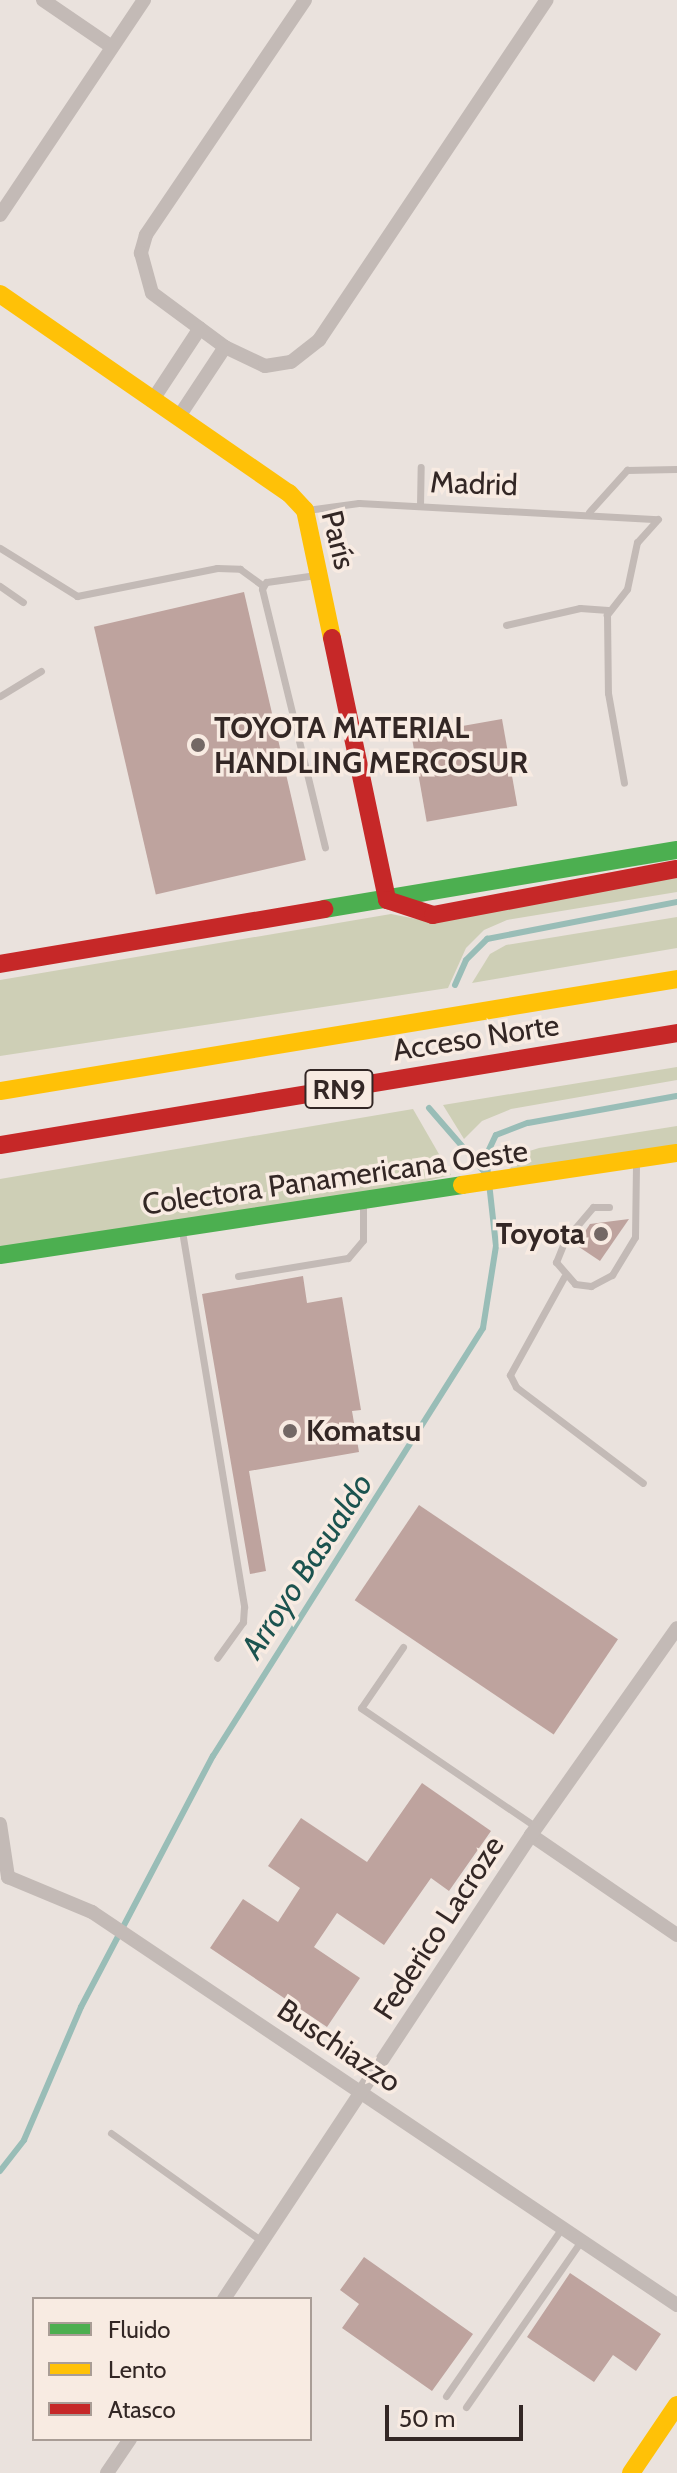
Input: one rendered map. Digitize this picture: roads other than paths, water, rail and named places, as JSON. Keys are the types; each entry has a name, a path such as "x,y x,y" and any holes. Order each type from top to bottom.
{"main road":[{"name":"París","path":"0,294 289,493 305,510 387,900"},
{"path":"0,964 677,850"},
{"path":"387,900 433,915 677,869"},
{"name":"Acceso Norte","path":"0,1091 677,979"},
{"name":"Acceso Norte","path":"0,1145 677,1033"},
{"name":"Colectora Panamericana Oeste","path":"0,1255 438,1193 677,1153"},
{"path":"631,2473 677,2405"}],"street":[{"path":"43,0 112,47"},
{"path":"0,215 144,0"},
{"path":"305,0 146,235 141,253 145,282 225,347 265,366 306,354 547,0"},
{"path":"152,401 200,328"},
{"path":"178,418 225,347"},
{"name":"Federico Lacroze","path":"225,2297 534,1831 677,1628"},
{"name":"Buschiazzo","path":"0,1824 4,1880 92,1912 677,2305"},
{"path":"534,1831 677,1935"},
{"path":"107,2473 129,2441"}],"lane":[{"path":"420,506 421,467"},
{"path":"589,512 627,470 677,469"},
{"name":"Madrid","path":"305,510 334,504 643,514 658,523 637,542 627,589 608,610"},
{"path":"0,548 77,596 217,568 240,569 262,585 325,847"},
{"path":"262,585 318,575"},
{"path":"0,586 23,602"},
{"path":"506,625 580,608 608,610 608,693 624,783"},
{"path":"0,696 41,671"},
{"path":"609,1207 593,1207 565,1240 556,1262 564,1277 591,1286 612,1275 628,1250 639,1211 636,1160"},
{"path":"238,1276 348,1258 363,1240 363,1204"},
{"path":"182,1229 244,1607 243,1622 217,1658"},
{"path":"564,1277 510,1375 516,1387 643,1483"},
{"path":"403,1647 361,1708 534,1831"},
{"path":"111,2133 262,2241"},
{"path":"446,2396 562,2228"},
{"path":"466,2407 581,2241"}],"waterway":[{"path":"455,985 466,960 487,939 677,902"},
{"name":"Arroyo Basualdo","path":"0,2171 24,2140 81,2007 213,1756 483,1328 496,1246 486,1156 496,1135 528,1123 677,1096"},
{"path":"429,1108 487,1175"}],"place":[{"name":"TOYOTA MATERIAL HANDLING MERCOSUR","path":"198,745"},
{"name":"Toyota","path":"601,1234"},
{"name":"Komatsu","path":"290,1431"}]}
